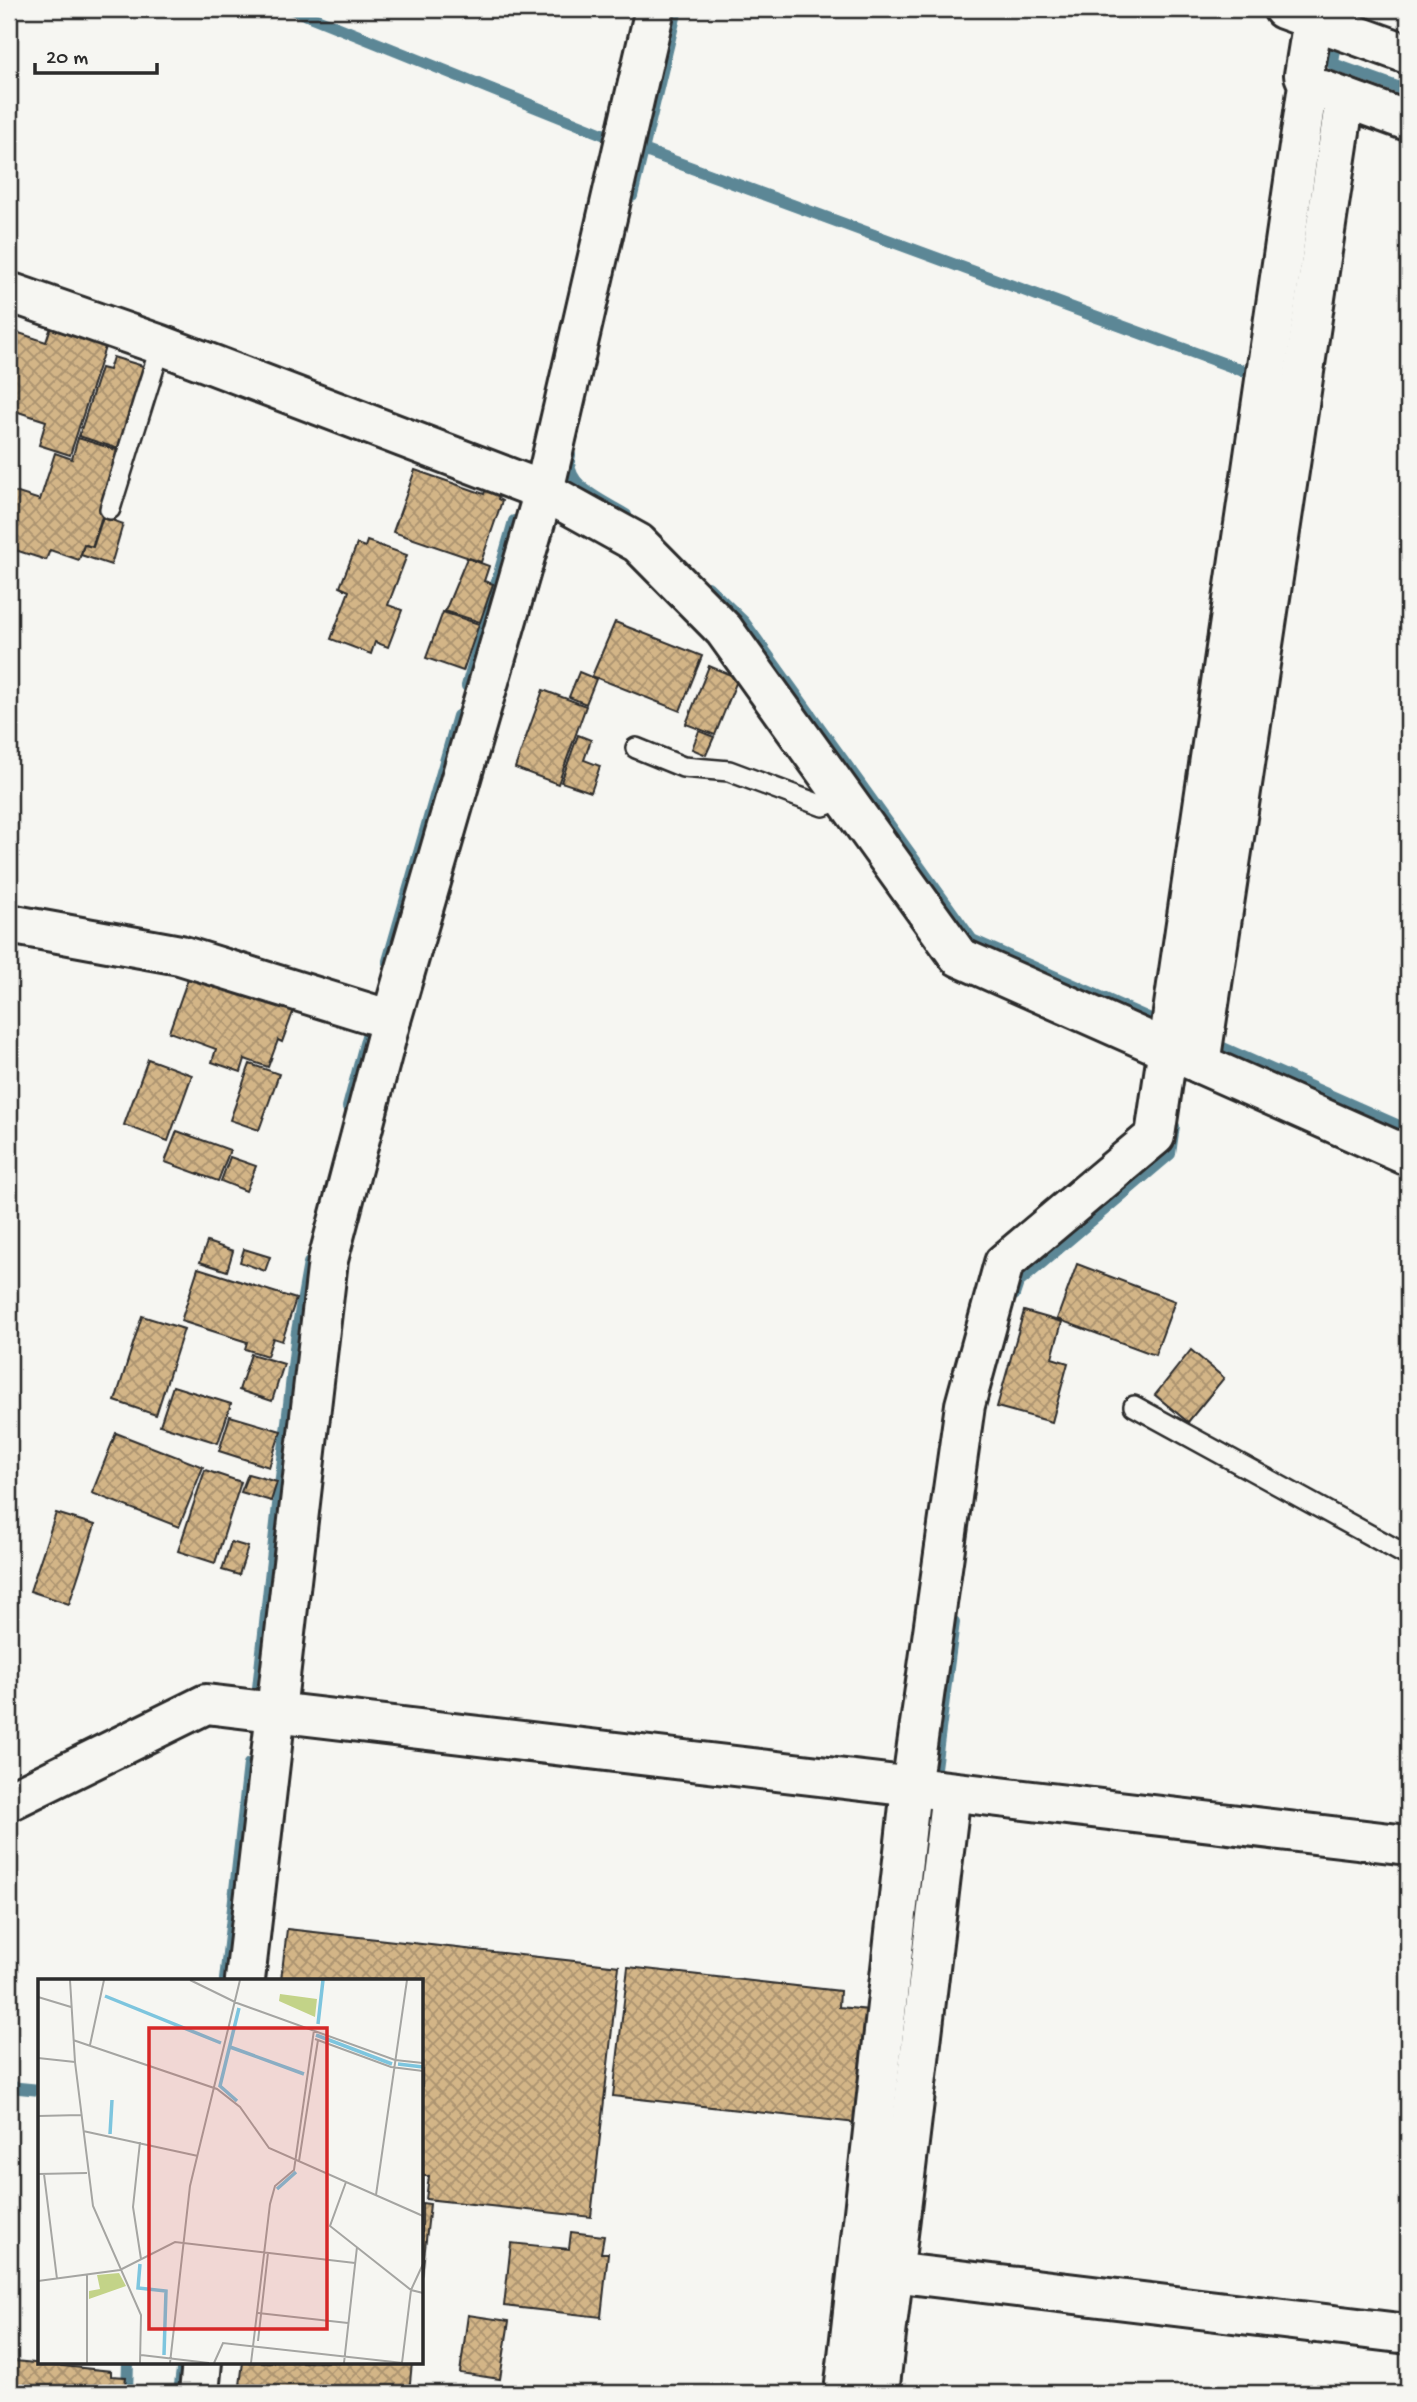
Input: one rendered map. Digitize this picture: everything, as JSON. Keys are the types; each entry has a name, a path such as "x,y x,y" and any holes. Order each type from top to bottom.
{"street":[{"path":"245,1979 328,1260 391,1020 544,491 655,9"},
{"path":"1184,1056 1308,85 1304,75 1298,14 1408,54"},
{"path":"1308,85 1408,121"},
{"path":"879,2393 876,2270 911,1787 964,1405 1004,1263 1155,1136 1184,1056 1345,98"},
{"path":"9,292 162,345 544,491 638,543 724,630 960,957 1408,1156"},
{"path":"9,924 180,955 391,1020"},
{"path":"9,1801 206,1704 1408,1845"},
{"path":"844,2393 876,2270 951,1792"},
{"path":"876,2270 1408,2334"},
{"path":"199,2393 202,2364"}],"lane":[{"path":"110,509 162,345"},
{"path":"636,748 683,767 729,771 822,806 844,798"},
{"path":"1134,1406 1408,1556"}],"building":[{"path":"53,321 108,338 70,455 39,445 46,421 9,409 9,348 16,332 46,342"},
{"path":"113,357 146,367 119,449 79,436 101,368 109,370"},
{"path":"78,438 123,452 92,547 84,544 79,560 50,550 46,560 9,548 9,490 40,500 55,453 72,459"},
{"path":"415,470 484,494 487,486 501,491 498,499 502,501 481,562 393,532"},
{"path":"103,517 123,524 111,565 81,555 84,545 93,547"},
{"path":"367,541 407,555 388,605 402,610 388,647 375,642 371,654 331,639 349,591 340,587 357,544 365,547"},
{"path":"467,558 489,566 484,581 493,584 480,622 445,611"},
{"path":"443,612 479,624 463,671 426,658"},
{"path":"615,622 702,656 680,711 592,676"},
{"path":"709,666 738,678 715,735 686,724"},
{"path":"579,672 596,679 586,704 569,697"},
{"path":"543,690 586,706 558,784 515,768"},
{"path":"699,731 714,737 706,755 692,749"},
{"path":"578,735 591,740 584,760 600,766 591,792 561,782"},
{"path":"190,973 296,1004 282,1042 278,1040 268,1067 245,1059 241,1072 212,1062 216,1049 169,1032"},
{"path":"148,1059 192,1075 168,1141 124,1125"},
{"path":"250,1064 279,1074 259,1130 230,1120"},
{"path":"177,1131 230,1150 218,1181 165,1162"},
{"path":"230,1157 256,1166 246,1191 221,1181"},
{"path":"207,1242 233,1251 227,1271 200,1262"},
{"path":"244,1249 270,1257 265,1271 240,1262"},
{"path":"1077,1264 1175,1301 1155,1355 1057,1319"},
{"path":"198,1268 296,1299 282,1341 273,1338 267,1356 245,1349 247,1342 181,1321"},
{"path":"1024,1311 1062,1322 1052,1358 1068,1363 1052,1422 997,1407"},
{"path":"142,1316 184,1329 156,1415 115,1401"},
{"path":"1191,1350 1224,1378 1188,1422 1155,1395"},
{"path":"251,1354 284,1364 272,1401 239,1390"},
{"path":"173,1386 231,1404 218,1443 160,1425"},
{"path":"230,1416 281,1431 269,1467 219,1451"},
{"path":"116,1433 203,1467 179,1527 92,1493"},
{"path":"205,1470 241,1482 215,1563 178,1551"},
{"path":"248,1474 277,1482 271,1501 241,1492"},
{"path":"56,1513 95,1525 69,1604 30,1591"},
{"path":"231,1542 248,1547 239,1575 222,1570"},
{"path":"287,1929 619,1966 591,2217 426,2199 429,2176 424,2176 424,1979 281,1979"},
{"path":"628,1967 840,1991 839,2007 869,2010 856,2123 613,2096"},
{"path":"424,2203 430,2204 424,2258"},
{"path":"571,2232 604,2236 601,2253 608,2253 601,2317 504,2306 511,2243 569,2249"},
{"path":"468,2315 509,2321 500,2379 460,2373"},
{"path":"15,2361 111,2371 111,2376 126,2377 124,2393 11,2393"},
{"path":"243,2364 412,2364 409,2393 239,2393"}],"waterway":[{"path":"292,9 610,137"},
{"path":"632,196 677,9"},
{"path":"1335,49 1333,64 1408,91"},
{"path":"643,150 1252,374"},
{"path":"570,455 569,466 578,484 626,515"},
{"path":"467,686 514,521"},
{"path":"708,587 744,622 972,940 1155,1021"},
{"path":"388,961 458,716"},
{"path":"348,1107 367,1036"},
{"path":"1214,1044 1408,1130"},
{"path":"1014,1295 1018,1283 1170,1154 1174,1126"},
{"path":"258,1688 297,1331 309,1263"},
{"path":"935,1768 954,1622"},
{"path":"225,1979 249,1764"},
{"path":"9,2087 38,2090"},
{"path":"127,2393 128,2364"},
{"path":"179,2393 183,2364"}]}
